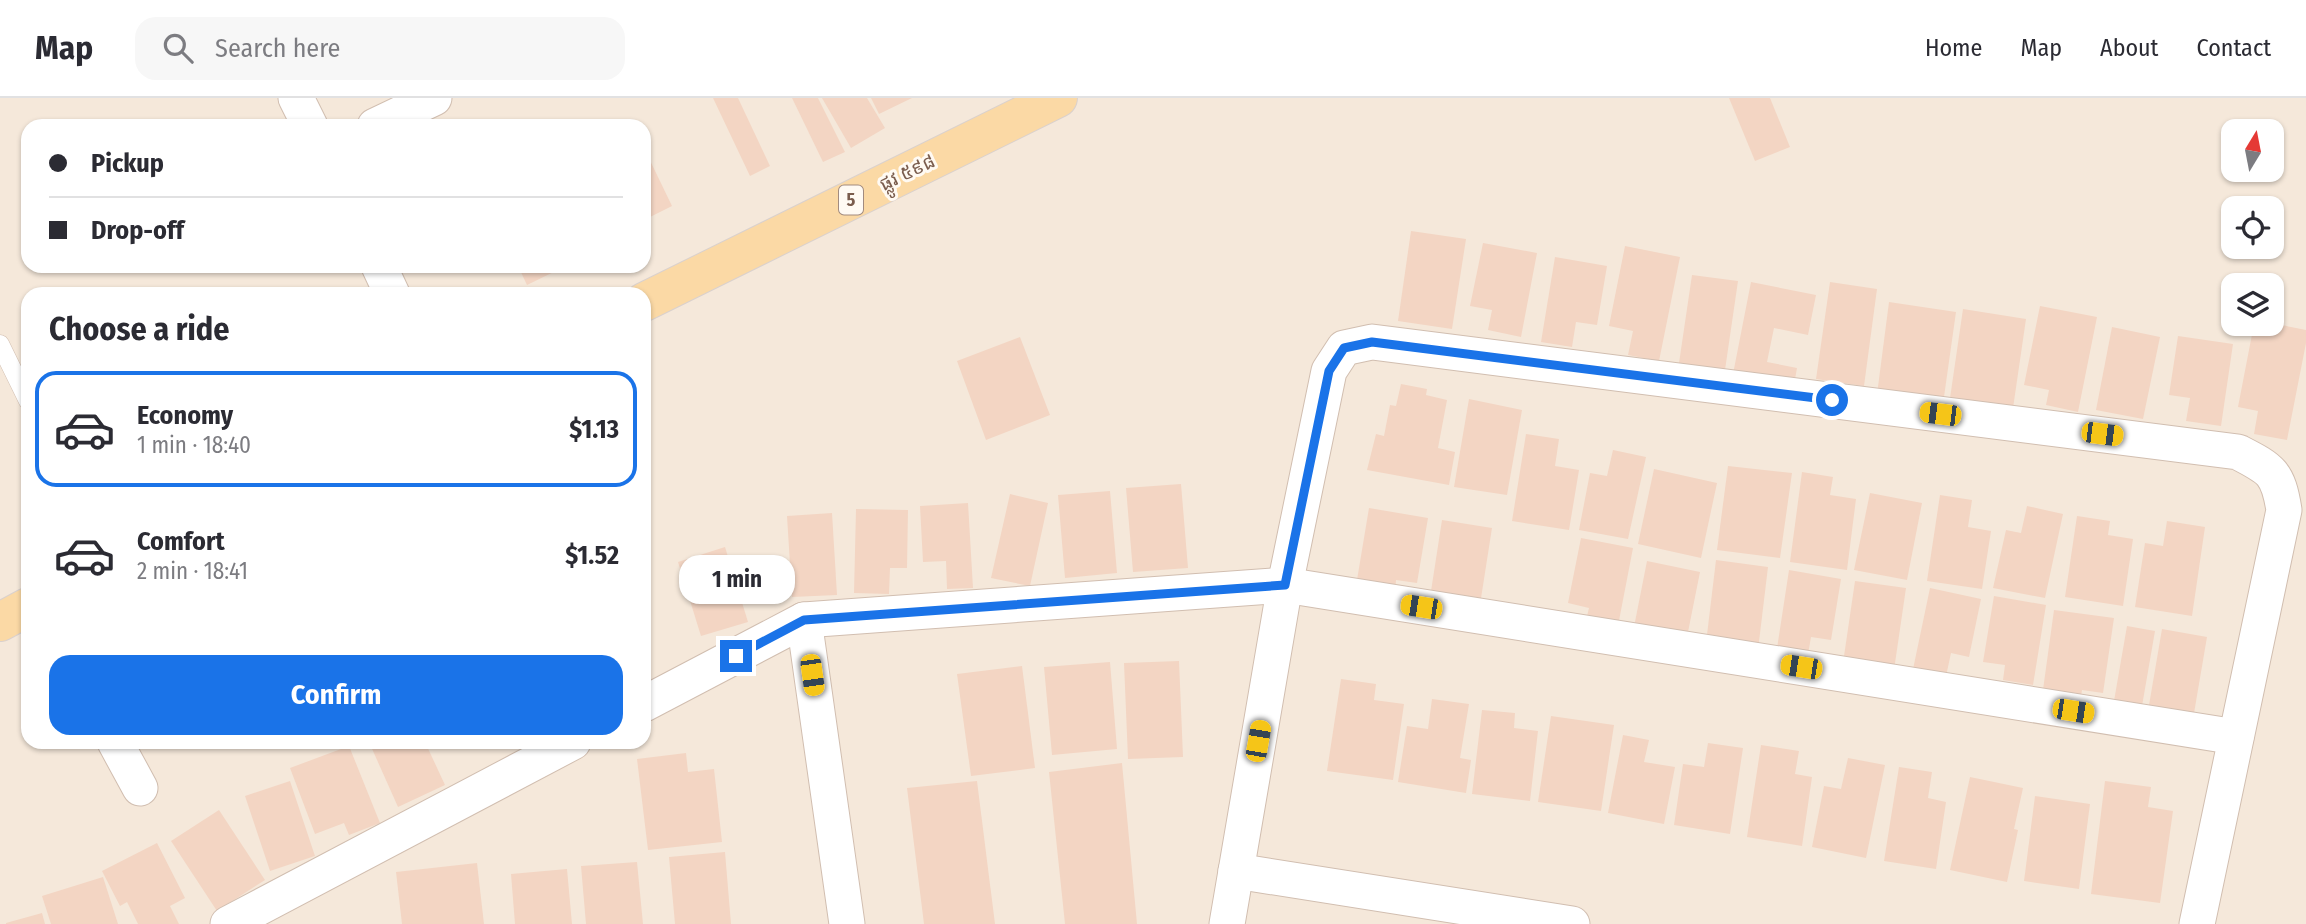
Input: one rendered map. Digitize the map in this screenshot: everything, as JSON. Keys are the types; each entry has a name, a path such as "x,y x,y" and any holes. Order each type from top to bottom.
{"main road":[{"name":"ផ្លូវ ៥៩៨","path":"651,298 1043,101"},
{"path":"0,622 21,611"}],"street":[{"path":"296,98 306,119"},
{"path":"390,119 433,98"},
{"path":"1227,924 1285,585 1329,371 1344,348 1372,342 2238,452 2266,467 2280,484 2284,510 2197,924"},
{"path":"651,700 804,620 1285,585 2236,737"},
{"path":"804,620 848,924"},
{"path":"119,749 139,788"},
{"path":"228,924 560,749"},
{"path":"1236,871 1572,924"}],"lane":[{"path":"0,344 21,387"}],"shaded area":[{"path":"0,98 2306,98 2306,924 0,924"}],"building":[{"path":"713,98 738,98 770,166 750,176"},
{"path":"792,98 818,98 845,152 823,162"},
{"path":"822,98 867,98 885,128 851,148"},
{"path":"871,98 912,98 879,114"},
{"path":"1729,98 1770,98 1790,147 1755,161"},
{"path":"651,162 672,206 651,216"},
{"path":"1411,231 1466,239 1452,329 1398,321"},
{"path":"1483,243 1537,253 1521,337 1488,330 1492,310 1470,306"},
{"path":"1625,246 1680,257 1659,361 1628,355 1633,331 1609,326"},
{"path":"1555,257 1607,266 1597,325 1576,322 1572,347 1541,342"},
{"path":"521,273 552,273 527,285"},
{"path":"1692,275 1738,281 1725,370 1679,363"},
{"path":"1751,282 1816,295 1808,335 1774,328 1767,362 1797,368 1794,385 1733,374"},
{"path":"1830,282 1877,289 1864,386 1816,379"},
{"path":"1889,302 1956,312 1942,411 1876,402"},
{"path":"2040,306 2097,317 2078,412 2046,405 2049,390 2024,385"},
{"path":"1963,309 2026,319 2012,415 1949,405"},
{"path":"2284,325 2306,330 2306,343 2287,440 2254,434 2258,411 2238,407 2252,336 2284,336"},
{"path":"2112,327 2160,337 2143,419 2096,410"},
{"path":"2178,336 2233,344 2221,426 2186,421 2190,398 2169,395"},
{"path":"1020,337 1050,415 986,440 957,361"},
{"path":"1401,384 1427,389 1426,395 1447,400 1438,448 1455,452 1449,485 1367,470 1376,434 1384,436 1390,405 1396,406"},
{"path":"1469,399 1522,410 1507,495 1454,487"},
{"path":"1526,434 1559,439 1555,466 1579,470 1569,530 1512,521"},
{"path":"1613,450 1646,457 1628,539 1579,530 1590,473 1607,476"},
{"path":"1728,466 1792,473 1780,558 1717,550"},
{"path":"1654,469 1717,483 1701,558 1638,544"},
{"path":"1802,472 1833,477 1830,495 1856,499 1847,570 1790,562"},
{"path":"1181,484 1188,568 1133,572 1126,488"},
{"path":"1110,491 1117,573 1065,578 1058,495"},
{"path":"1870,493 1922,503 1907,580 1854,570"},
{"path":"1010,494 1048,503 1030,586 991,578"},
{"path":"1940,495 1972,500 1968,527 1991,531 1982,589 1927,581"},
{"path":"968,503 973,588 947,589 946,561 923,562 920,506"},
{"path":"2027,506 2063,514 2045,598 1993,588 2006,530 2021,533"},
{"path":"1369,508 1428,518 1417,583 1396,580 1395,592 1356,586"},
{"path":"856,509 908,510 907,568 890,568 889,594 854,593"},
{"path":"832,513 837,595 792,597 787,516"},
{"path":"2077,516 2110,521 2108,535 2133,539 2123,606 2065,597"},
{"path":"1442,520 1492,528 1479,611 1429,604"},
{"path":"2167,521 2205,527 2192,616 2135,607 2145,543 2163,546"},
{"path":"1581,538 1633,548 1617,631 1585,624 1589,608 1568,603"},
{"path":"725,547 748,622 701,636 678,562"},
{"path":"1716,560 1768,567 1758,650 1706,643"},
{"path":"1647,561 1700,572 1686,642 1633,632"},
{"path":"1789,570 1841,579 1831,640 1811,637 1807,660 1776,655"},
{"path":"1855,581 1906,588 1894,670 1843,663"},
{"path":"1930,588 1981,599 1969,657 1951,653 1945,681 1912,674"},
{"path":"1994,596 2046,605 2033,685 2003,680 2005,665 1983,662"},
{"path":"2054,610 2114,618 2103,693 2082,690 2080,703 2042,697"},
{"path":"2127,626 2155,631 2142,706 2114,701"},
{"path":"2162,629 2207,637 2193,719 2148,711"},
{"path":"1179,661 1183,757 1128,759 1124,663"},
{"path":"1110,662 1117,749 1052,755 1044,667"},
{"path":"1022,666 1035,768 971,776 957,674"},
{"path":"1341,679 1376,684 1374,700 1404,704 1393,780 1327,771"},
{"path":"1432,699 1469,704 1460,758 1471,760 1466,793 1398,782 1407,726 1428,729"},
{"path":"1482,710 1515,713 1514,728 1538,731 1530,801 1472,794"},
{"path":"1551,716 1614,725 1601,811 1538,802"},
{"path":"1623,735 1649,740 1644,762 1675,767 1664,824 1608,813"},
{"path":"1708,743 1743,748 1730,834 1674,825 1683,764 1704,767"},
{"path":"1761,745 1799,751 1795,774 1812,777 1802,846 1747,837"},
{"path":"341,749 350,749 380,823 349,835 344,823 315,834 290,768"},
{"path":"372,749 428,749 445,785 398,807"},
{"path":"686,753 688,772 714,769 722,842 648,850 637,759"},
{"path":"1848,758 1885,765 1866,858 1812,847 1824,786 1841,789"},
{"path":"1122,763 1137,924 1065,924 1049,772"},
{"path":"1899,767 1932,772 1928,798 1946,802 1936,869 1884,861"},
{"path":"1970,777 2023,788 2014,829 2018,830 2007,882 1950,870"},
{"path":"290,781 315,856 270,871 245,796"},
{"path":"977,781 995,924 924,924 907,788"},
{"path":"2105,781 2151,787 2148,807 2173,811 2160,903 2091,894"},
{"path":"2035,796 2090,804 2079,889 2024,881"},
{"path":"219,810 265,880 217,911 171,841"},
{"path":"157,843 185,898 170,906 179,924 138,924 127,902 120,906 102,871"},
{"path":"725,852 731,924 675,924 669,857"},
{"path":"637,862 643,924 586,924 581,866"},
{"path":"477,863 484,924 402,924 396,872"},
{"path":"567,869 572,924 515,924 511,874"},
{"path":"103,877 118,924 51,924 42,896"},
{"path":"42,913 45,924 6,924 6,923"}],"route":[{"path":"736,656 804,620 1285,585 1329,371 1344,348 1372,342 1832,400"}]}
